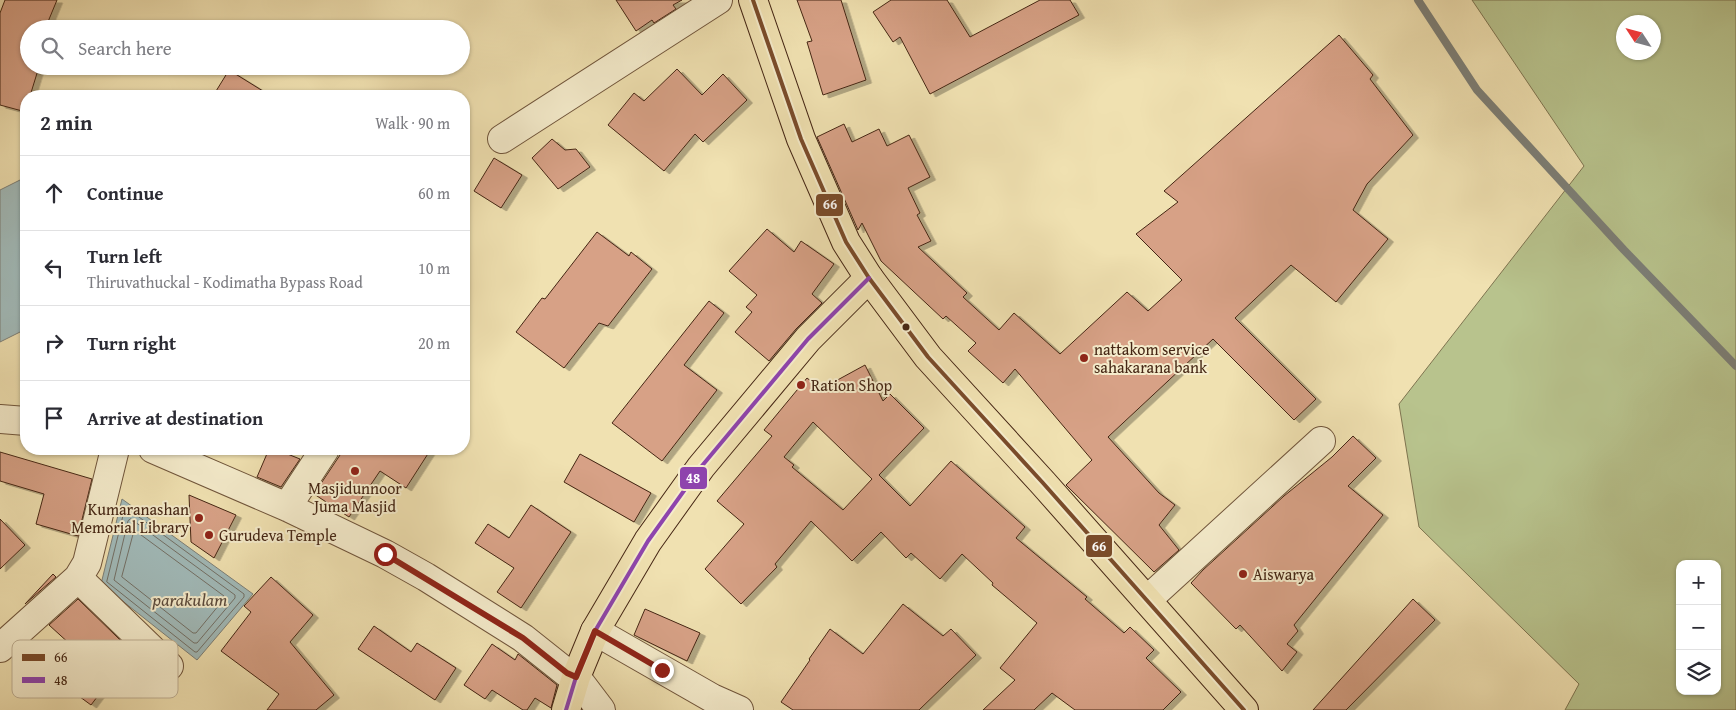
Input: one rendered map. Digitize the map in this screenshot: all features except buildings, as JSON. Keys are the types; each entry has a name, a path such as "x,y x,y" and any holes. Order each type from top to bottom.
{"main road":[{"path":"753,0 800,140 846,242 868,278 928,356 1244,710"},
{"path":"566,710 576,677 595,631 648,542 701,467 808,339 868,278"}],"street":[{"path":"502,139 718,0"},
{"path":"0,419 20,421"},
{"path":"1146,600 1321,441"},
{"path":"0,648 78,578 86,563 113,455"},
{"path":"167,455 287,507 385,554 426,577 523,638 567,673 576,677 601,710"},
{"path":"287,507 321,455"},
{"path":"78,578 142,640"},
{"path":"595,631 712,698 739,710"}],"green space":[{"path":"1472,0 1736,0 1736,710 1565,710 1579,684 1419,527 1399,404 1584,166"}],"water":[{"path":"20,180 20,332 0,342 0,190"},
{"name":"parakulam","path":"122,499 253,594 197,660 178,645 178,640 172,640 101,584"}],"waterway":[{"path":"1418,0 1477,90 1624,250 1736,366"}],"transit line":[{"name":"66","path":"753,0 801,139 846,242 869,278 928,357 1043,483 1244,710"},
{"name":"48","path":"566,710 576,677 595,631 648,541 701,467 808,339 869,278"}],"place":[{"name":"nattakom service sahakarana bank","path":"1084,358"},
{"name":"Ration Shop","path":"801,385"},
{"name":"Masjidunnoor Juma Masjid","path":"355,471"},
{"name":"Kumaranashan Memorial Library","path":"199,518"},
{"name":"Gurudeva Temple","path":"209,535"},
{"name":"Aiswarya","path":"1243,574"}],"route":[{"path":"385,554 426,577 523,638 567,673 576,677 595,631 662,670"}]}
